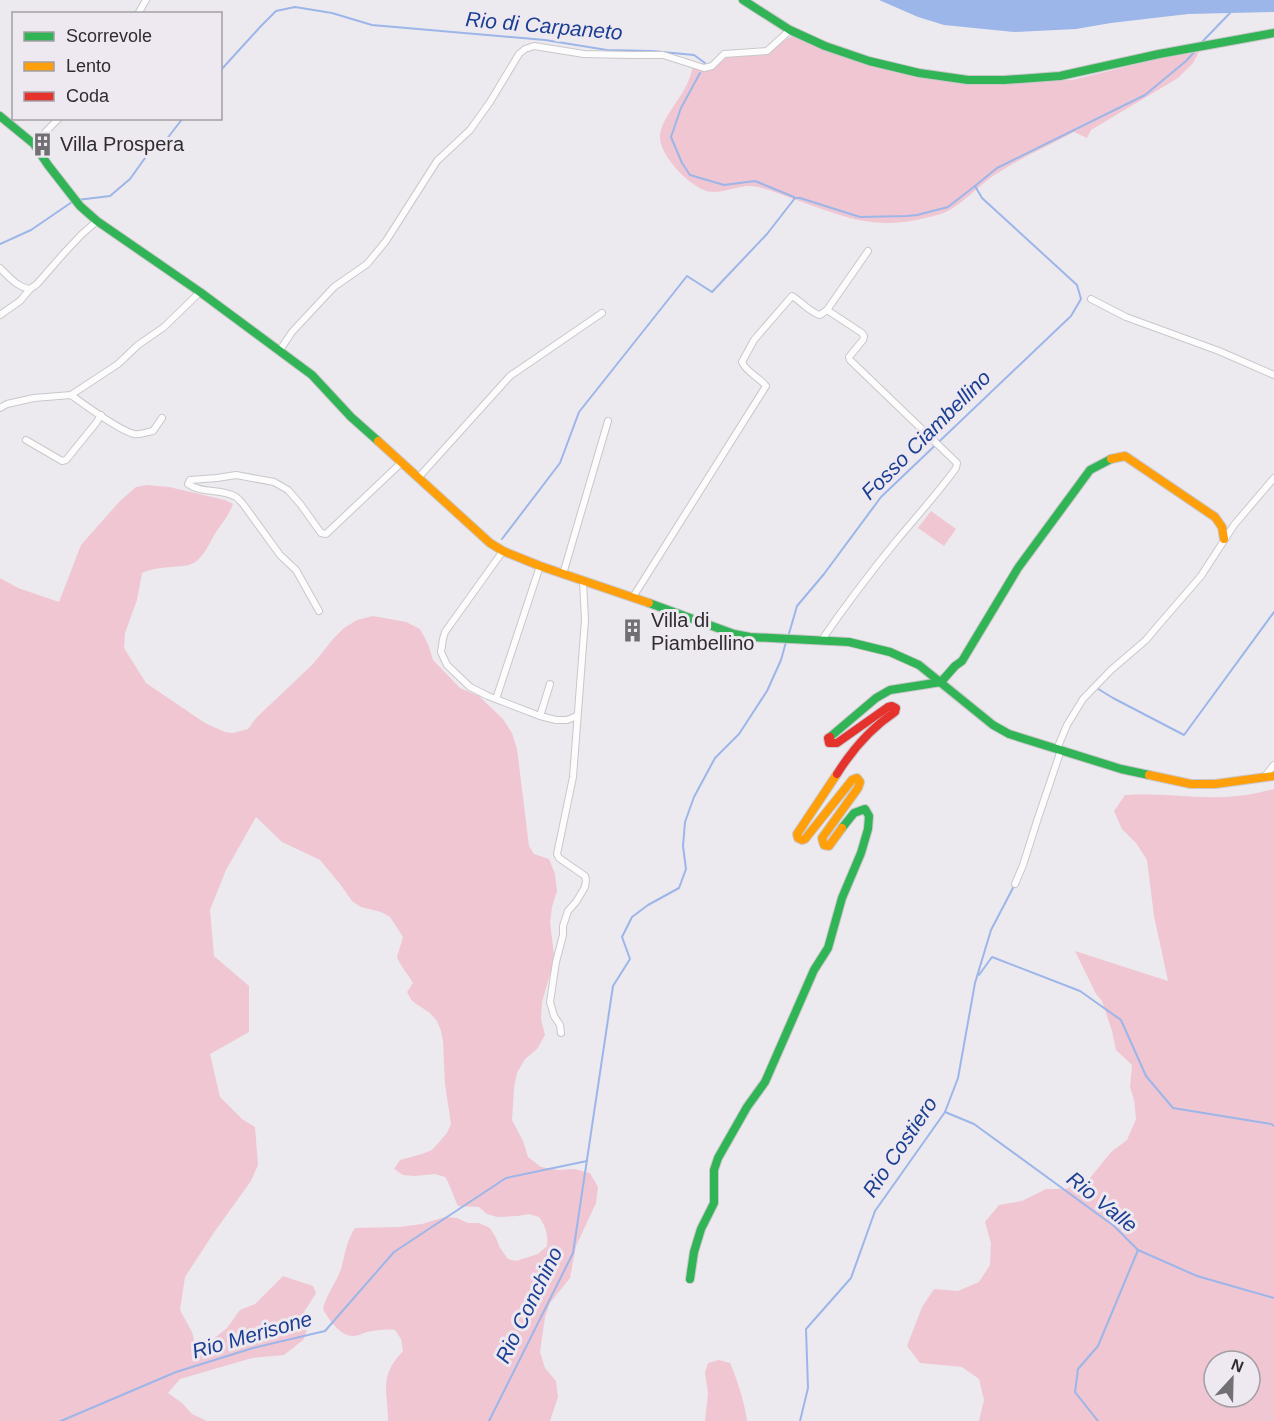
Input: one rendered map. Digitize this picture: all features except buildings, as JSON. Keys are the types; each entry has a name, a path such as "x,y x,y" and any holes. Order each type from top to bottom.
{"street":[{"path":"744,0 790,30 825,46 869,61 968,80 1060,76 1274,33"},
{"path":"280,350 292,332 334,287 367,264 386,241 437,161 470,130 519,54 525,49 534,46 584,54 663,55 704,68 712,66 724,54 767,51 790,30"},
{"path":"0,116 34,144 71,195 97,221 200,292 312,375 351,417 490,543 503,551 734,634 787,640 849,642 890,652 919,665 993,725 1010,734 1141,774 1177,782 1215,784 1270,776 1274,765"},
{"path":"34,144 57,120"},
{"path":"0,123 12,125"},
{"path":"0,315 20,301 97,221"},
{"path":"633,597 766,386 744,367 742,362 754,340 792,296 816,315 827,310 868,251"},
{"path":"0,268 17,285 30,289"},
{"path":"0,408 7,404 34,398 71,394 118,364 138,345 164,327 200,292"},
{"path":"1091,299 1126,317 1219,351 1274,375"},
{"path":"821,641 845,606 939,491 956,468 957,463 850,360 849,357 864,336 827,310"},
{"path":"418,478 510,375 602,313"},
{"path":"71,394 126,431 135,434 153,430 162,418"},
{"path":"26,440 62,461 66,460 101,415"},
{"path":"563,574 608,421"},
{"path":"690,1279 694,1252 701,1229 714,1203 714,1170 718,1158 747,1107 765,1082 814,970 828,948 842,898 861,853 868,829 869,816 865,808 854,813 829,846 824,845 822,841 858,788 860,782 857,778 852,780 805,839 798,838 798,834 848,756 880,722 895,712 896,708 888,707 837,743 829,743 828,738 876,698 890,690 941,682 962,661 1018,568 1090,470 1113,458 1125,456 1215,517 1223,526 1224,539"},
{"path":"319,611 296,570 280,555 243,504 236,497 228,494 190,486 188,484 190,480 236,475 274,482 288,490 321,533 326,534 401,463"},
{"path":"1015,884 1067,726 1083,699 1111,670 1146,640 1201,576 1234,525 1274,478"},
{"path":"503,551 449,626 443,639 441,652 447,665 470,687 540,716 556,720 567,720 577,716"},
{"path":"496,699 540,566"},
{"path":"561,1033 550,1002 555,971 568,911 585,887 586,880 585,876 559,858 557,854 573,777 585,620 583,581"},
{"path":"540,716 550,684"}],"shaded area":[{"path":"793,36 855,61 906,74 984,83 1072,80 1162,58 1199,52 1193,63 1178,78 1091,130 1087,138 1074,132 1031,154 990,178 945,212 906,222 888,223 839,215 759,187 744,186 709,192 690,182 664,152 661,144 661,130 690,78 693,67 706,71 712,70 727,57 763,55"},
{"path":"147,485 169,487 225,500 233,504 198,560 189,565 159,568 142,573 137,600 125,633 124,648 146,683 205,723 225,732 233,733 248,729 257,717 313,664 344,628 357,620 373,616 406,622 420,629 433,660 460,688 479,696 503,719 512,733 517,749 529,846 534,854 549,859 555,874 557,891 550,922 554,955 542,1002 541,1019 545,1035 537,1049 525,1059 517,1073 512,1120 528,1157 541,1167 558,1170 574,1169 590,1173 598,1187 596,1203 576,1246 570,1278 550,1303 545,1317 540,1352 545,1368 556,1381 558,1397 550,1421 388,1421 387,1377 395,1360 403,1351 401,1339 395,1330 349,1336 336,1327 323,1309 341,1269 355,1228 399,1227 422,1224 445,1217 457,1218 490,1228 508,1259 516,1261 538,1254 547,1246 547,1234 539,1217 529,1214 497,1217 487,1214 479,1207 458,1206 445,1177 435,1174 403,1175 394,1169 400,1160 432,1150 447,1133 451,1124 441,1031 437,1021 430,1013 412,1001 407,992 413,983 397,957 403,937 390,917 361,907 352,901 320,860 282,842 256,817 226,870 210,910 214,956 249,986 249,1032 210,1054 220,1097 242,1119 255,1127 258,1165 251,1181 185,1277 180,1310 192,1332 196,1348 202,1348 227,1328 240,1310 255,1304 283,1276 313,1286 316,1293 304,1312 308,1326 306,1333 303,1340 284,1355 252,1358 180,1379 168,1393 192,1414 207,1421 0,1421 0,578 18,588 59,602 81,545 119,502 136,487"},
{"path":"931,511 956,529 944,546 918,528"},
{"path":"1274,789 1274,1421 979,1421 984,1400 979,1379 962,1367 920,1363 907,1346 922,1307 934,1289 958,1291 979,1282 990,1265 991,1243 985,1222 999,1205 1022,1201 1046,1189 1066,1189 1090,1178 1111,1152 1127,1140 1136,1119 1130,1087 1132,1065 1116,1050 1102,1001 1096,994 1075,951 1168,981 1154,916 1147,860 1136,843 1122,829 1114,811 1125,795 1223,797"},
{"path":"719,1360 730,1363 747,1421 705,1421 708,1393 705,1373 708,1363"}],"water":[{"path":"879,0 1274,0 1274,12 1188,14 1076,29 1014,32 944,25 918,17"}],"waterway":[{"name":"Rio di Carpaneto","path":"222,69 276,11 295,7 332,13 372,25 545,40 607,50 694,55 705,63 703,67"},
{"name":"Fosso Ciambellino","path":"1201,43 1230,13"},
{"name":"Fosso Ciambellino","path":"788,637 797,606 824,574 881,497 1071,316 1081,299 1077,285 982,198 975,186 997,168 1145,95 1196,50"},
{"name":"Rio di Carpaneto","path":"700,73 681,108 671,137 690,175 724,185 755,181 794,197"},
{"name":"Rio di Carpaneto","path":"77,200 110,196 130,179 150,151 166,140 181,120"},
{"path":"502,539 560,463 579,412 687,276 712,292 767,234 795,198 860,217 907,216 948,207 975,186"},
{"name":"Rio di Carpaneto","path":"0,244 31,230 72,202"},
{"path":"1095,687 1184,735 1274,612"},
{"name":"Fosso Ciambellino","path":"489,1421 573,1253 613,986 630,959 622,937 632,917 648,905 679,888 686,869 683,846 685,822 694,797 715,758 739,734 767,691 781,660 786,642"},
{"name":"Rio Costiero","path":"800,1421 808,1388 806,1329 851,1278 875,1211 945,1112 958,1078 975,983 991,930 1014,886"},
{"path":"979,975 992,957 1080,991 1121,1020 1146,1076 1173,1108 1274,1126"},
{"name":"Rio Valle","path":"945,1112 974,1124 1114,1226 1138,1250 1197,1276 1274,1298"},
{"name":"Rio Merisone","path":"61,1421 176,1372 253,1348 325,1331 394,1252 506,1178 587,1161"},
{"name":"Rio Valle","path":"1098,1421 1075,1392 1078,1369 1098,1346 1138,1250"}],"traffic: fast":[{"path":"743,0 790,30 825,46 869,61 919,73 968,80 1060,76 1159,54 1274,33"},
{"path":"0,116 34,144 80,206 97,221 200,292 312,375 351,417 378,441"},
{"path":"830,737 876,698 890,690 941,682 962,661 1018,568 1090,470 1111,459"},
{"path":"649,603 734,634 750,637 849,642 890,652 919,665 993,725 1009,734 1121,769 1149,775"},
{"path":"690,1279 694,1252 701,1229 714,1203 714,1170 718,1158 747,1107 765,1082 814,970 828,948 842,898 861,853 868,829 869,816 865,809 854,813 842,828"}],"traffic: slow":[{"path":"378,441 490,543 503,551 649,603"},
{"path":"1111,459 1125,456 1215,517 1222,527 1224,539"},
{"path":"837,774 797,834 798,838 805,839 852,780 857,778 860,782 858,788 822,838 824,845 829,846 842,828"},
{"path":"1149,775 1191,784 1215,784 1274,776"}],"traffic: jam":[{"path":"830,737 828,738 829,743 837,743 888,707 896,708 895,712 863,740 837,774"}],"place":[{"name":"Villa Prospera","path":"42,144"},
{"name":"Villa di Piambellino","path":"633,631"}],"water label":[{"name":"Rio Conchino","path":"529,1305"}]}
